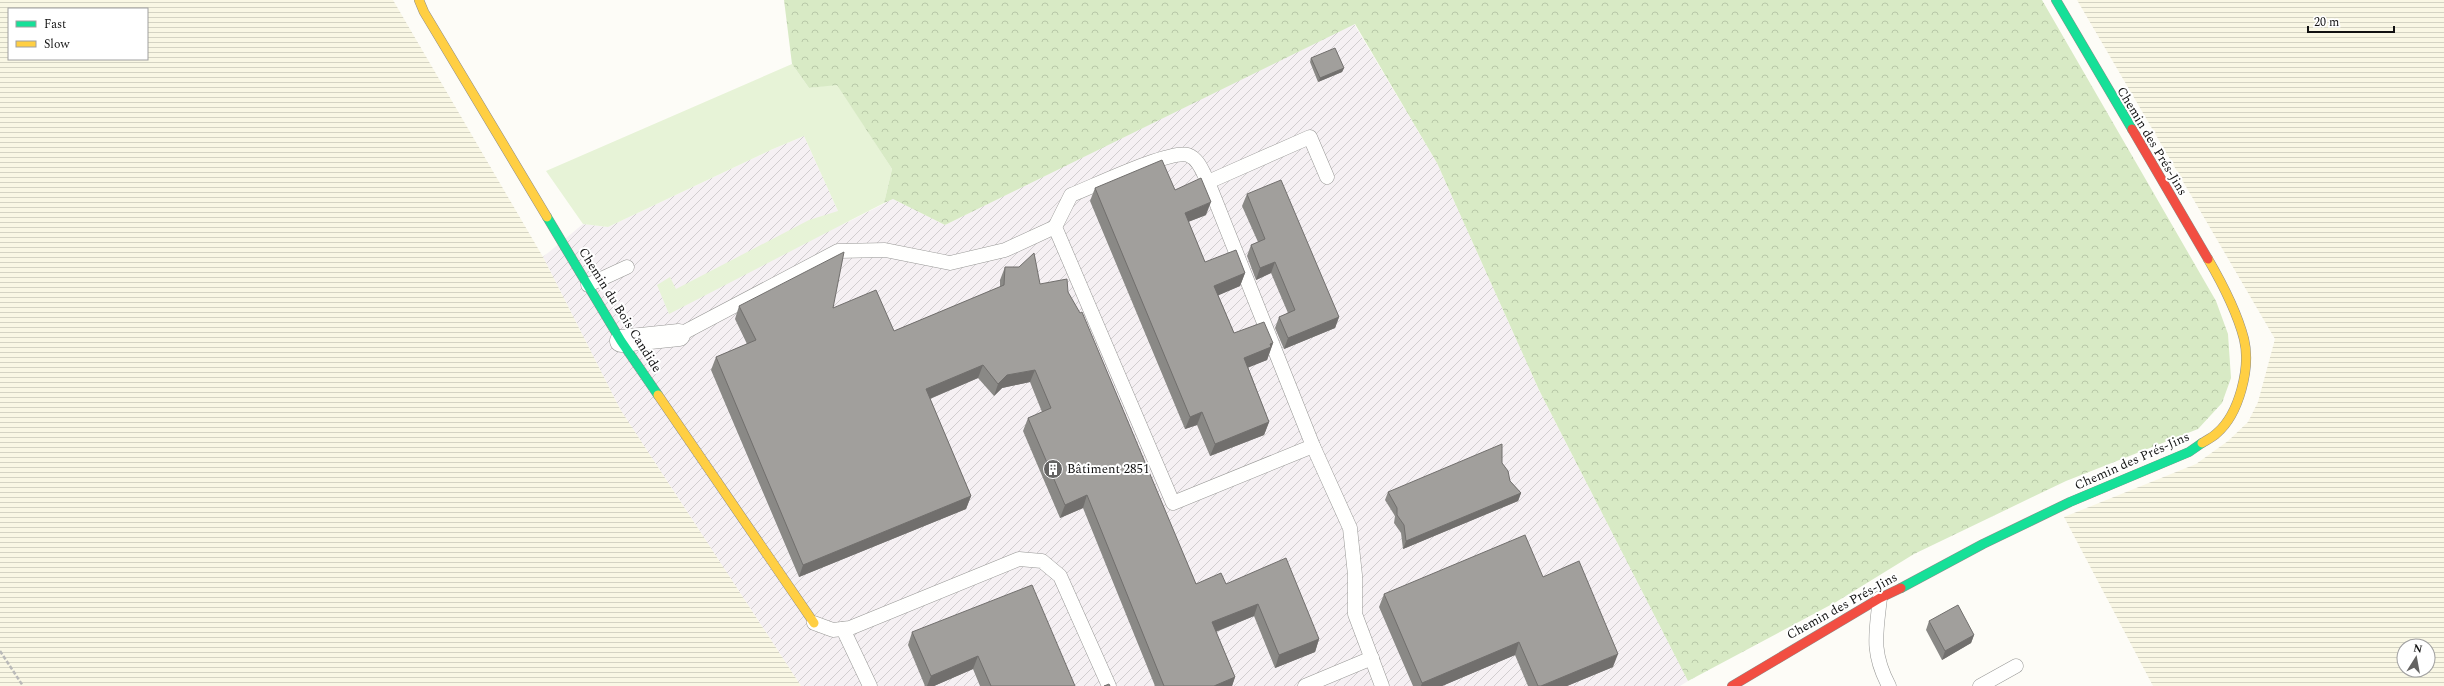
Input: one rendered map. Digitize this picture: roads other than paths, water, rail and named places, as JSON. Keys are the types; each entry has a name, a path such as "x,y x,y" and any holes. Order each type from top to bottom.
{"street":[{"name":"Chemin du Bois Candide","path":"420,0 621,341 814,623"},
{"name":"Chemin des Prés-Jins","path":"1732,686 1880,598 2070,502 2189,452 2218,433 2235,407 2243,386 2245,366 2244,340 2221,281 2056,0"},
{"path":"621,341 679,335"}],"lane":[{"path":"1208,182 1310,137 1327,177"},
{"path":"679,335 838,251 885,250 950,263 1004,250 1055,227 1071,195 1169,156 1189,155 1197,161 1208,182 1313,446 1350,528 1355,575 1355,614 1382,686"},
{"path":"1055,227 1174,503 1313,446"},
{"path":"588,285 627,267"},
{"path":"814,623 833,630 850,628 1019,559 1042,561 1060,576 1109,686"},
{"path":"1880,598 1876,655 1879,668 1890,686"},
{"path":"843,629 870,686"},
{"path":"1305,686 1372,658"},
{"path":"1980,686 2016,666"}],"place":[{"name":"Bâtiment 2851","path":"1053,469"}]}
